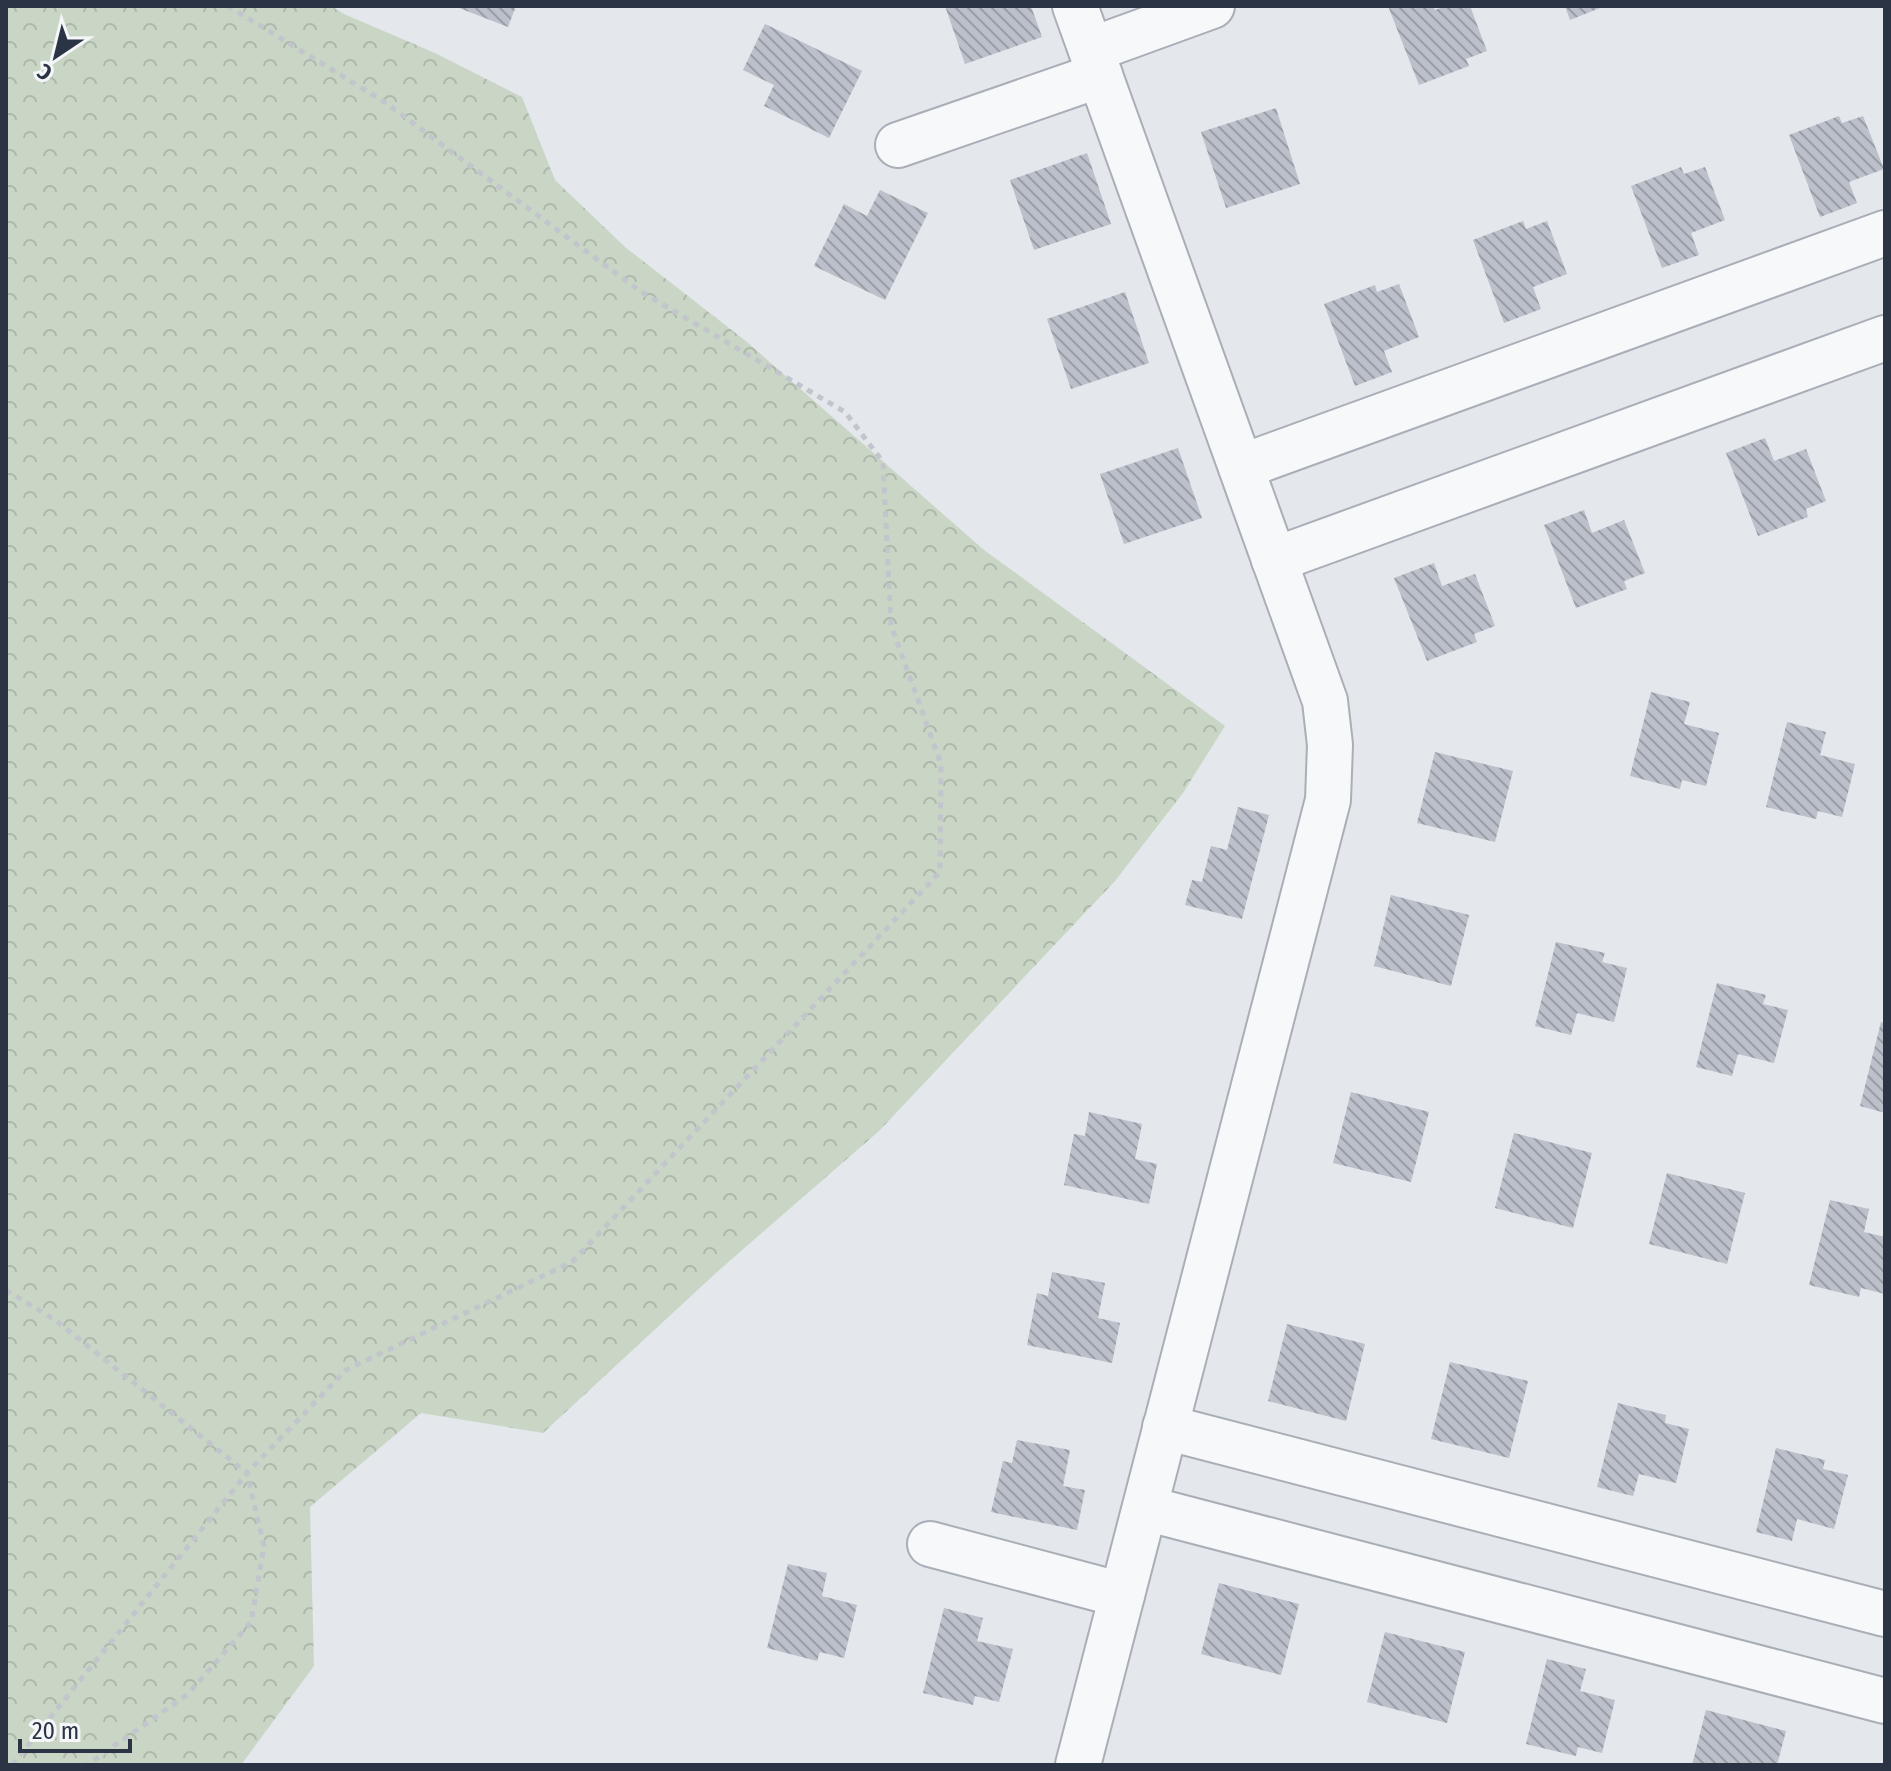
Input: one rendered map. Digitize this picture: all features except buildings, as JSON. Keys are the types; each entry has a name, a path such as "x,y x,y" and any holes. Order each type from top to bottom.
{"street":[{"path":"1075,6 1325,701 1330,745 1328,800 1078,1765"},
{"path":"898,145 1095,62 1212,6"},
{"path":"1241,467 1885,233"},
{"path":"1274,560 1885,338"},
{"path":"1165,1427 1885,1614"},
{"path":"1145,1508 1885,1701"},
{"path":"930,1544 1122,1595"}],"path":[{"path":"12,1765 247,1473 346,1370 572,1262 940,872 941,764 891,625 883,462 845,412 640,291 383,101 228,6"},
{"path":"6,1290 55,1320 247,1473 264,1546 251,1622 188,1694 87,1765"}],"green space":[{"path":"6,6 331,6 522,97 555,180 625,247 747,342 984,550 1225,726 1183,793 1115,881 879,1131 717,1272 543,1433 421,1413 310,1507 314,1666 241,1765 6,1765"}]}
